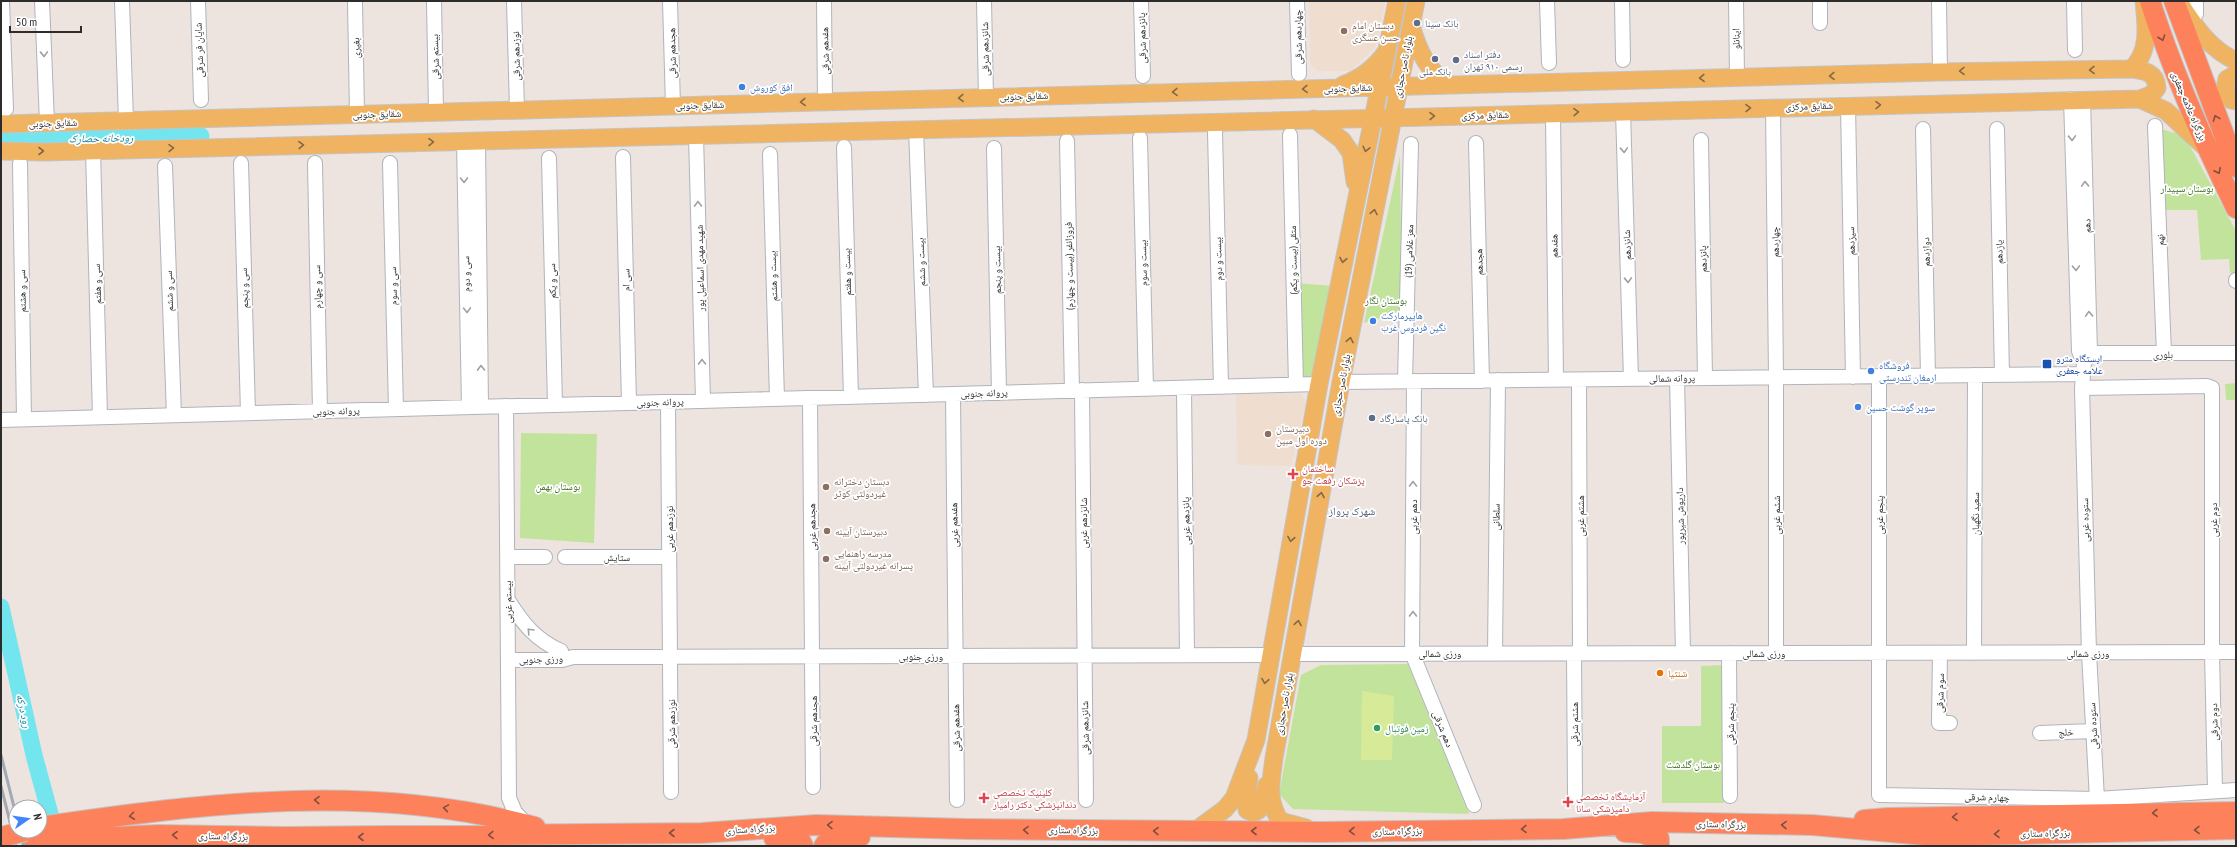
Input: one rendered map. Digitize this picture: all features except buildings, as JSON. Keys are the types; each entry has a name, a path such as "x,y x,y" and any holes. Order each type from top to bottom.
{"highway":[{"name":"بزرگراه علامه جعفری","path":"2150,1 2162,40 2207,149 2236,208"},
{"name":"بزرگراه علامه جعفری","path":"2174,1 2236,167"},
{"name":"بزرگراه ستاری","path":"48,834 71,823 203,807 304,799 390,801 447,808 526,824 558,833"},
{"path":"1812,825 1888,818 2236,812"},
{"name":"بزرگراه ستاری","path":"48,839 158,835 431,836 558,833 701,833 816,825 967,829 1321,832 1563,829 1652,822 1812,825 1936,836 2236,829"},
{"path":"824,846 826,842 835,838 915,838 967,829"},
{"path":"1563,829 1642,833 1659,839 1659,846"},
{"path":"701,833 717,836 796,838 800,840 803,846"}],"main road":[{"name":"بلوار ناصر حجازی","path":"1195,831 1226,809 1234,798 1256,740 1319,384 1356,194 1374,118 1397,1"},
{"name":"بلوار ناصر حجازی","path":"1321,832 1280,821 1270,798 1274,758 1341,382 1416,1"},
{"path":"2131,69 2142,56 2145,46 2146,30 2144,1"},
{"path":"2179,1 2196,28 2212,45 2227,57 2236,61"},
{"path":"1411,26 1426,64 1440,79 1449,85"},
{"path":"1334,88 1363,76 1378,63 1387,50"},
{"path":"1400,86 1940,72 2131,69 2151,73 2156,79 2157,88 2152,95 2140,99"},
{"path":"2236,74 2227,79 2225,86 2226,94 2231,100 2236,101"},
{"name":"شقایق جنوبی","path":"3,116 47,123 1400,86"},
{"name":"شقایق مرکزی","path":"1393,117 2077,99 2140,99 2166,110 2207,149"},
{"path":"2,151 471,147 696,135 1393,117"},
{"path":"1314,119 1342,140 1351,153 1356,194"},
{"path":"1256,740 1246,799 1247,810 1250,812 1253,813 1259,810 1274,758"}],"street":[{"path":"2,1 3,116"},
{"path":"42,1 47,123"},
{"path":"122,1 126,121"},
{"name":"شایان فر شرقی","path":"198,1 201,100"},
{"name":"بغیری","path":"355,1 356,115"},
{"name":"بیستم شرقی","path":"434,1 436,112"},
{"name":"نوزدهم شرقی","path":"514,1 517,110"},
{"name":"هجدهم شرقی","path":"670,1 673,106"},
{"name":"هفدهم شرقی","path":"824,1 825,102"},
{"name":"شانزدهم شرقی","path":"984,1 986,97"},
{"name":"پانزدهم شرقی","path":"1141,1 1143,76"},
{"name":"چهاردهم شرقی","path":"1297,1 1298,74"},
{"path":"1547,1 1549,63"},
{"path":"1622,1 1623,60"},
{"name":"اینانلو","path":"1736,1 1737,77"},
{"path":"1820,1 1820,23"},
{"path":"1939,1 1940,72"},
{"path":"2074,1 2075,50"},
{"name":"دهم","path":"2077,99 2084,360 2082,388"},
{"name":"سیزدهم","path":"1848,105 1854,377"},
{"name":"چهاردهم","path":"1773,107 1776,377"},
{"name":"شانزدهم","path":"1623,111 1631,379"},
{"name":"هفدهم","path":"1553,113 1556,380"},
{"name":"نهم","path":"2155,126 2164,354"},
{"name":"بیست و ششم","path":"916,129 926,395"},
{"name":"دوازدهم","path":"1923,129 1928,376"},
{"name":"یازدهم","path":"1997,129 2002,375"},
{"name":"بیست و دوم","path":"1215,131 1221,387"},
{"name":"شهید مهدی اسماعیل پور","path":"696,135 703,401"},
{"name":"متقی (بیست و یکم)","path":"1290,135 1296,385"},
{"name":"بیست و سوم","path":"1140,138 1146,389"},
{"name":"پانزدهم","path":"1701,140 1705,378"},
{"name":"فروزانفر (بیست و چهارم)","path":"1067,141 1077,391"},
{"name":"هجدهم","path":"1476,143 1482,381"},
{"name":"معز غلامی (19)","path":"1409,381 1411,144"},
{"name":"سی و دوم","path":"471,147 475,407"},
{"name":"بیست و هفتم","path":"844,147 851,397"},
{"name":"بیست و پنجم","path":"994,148 999,393"},
{"name":"سی و هفتم","path":"93,150 100,417"},
{"name":"بیست و هشتم","path":"770,154 777,399"},
{"name":"سی ام","path":"623,157 630,403"},
{"name":"سی و یکم","path":"549,158 555,405"},
{"name":"سی و هشتم","path":"20,163 24,419"},
{"name":"سی و پنجم","path":"241,163 248,413"},
{"name":"سی و چهارم","path":"314,163 320,411"},
{"name":"سی و سوم","path":"390,164 396,409"},
{"name":"سی و ششم","path":"165,166 174,415"},
{"name":"بلوری","path":"2002,375 2084,360 2164,354 2236,353"},
{"name":"سعید نگهبان","path":"1974,653 1975,375"},
{"name":"پروانه شمالی","path":"1341,382 2002,375"},
{"name":"پنجم غربی","path":"1879,376 1880,653"},
{"name":"ششم غربی","path":"1776,377 1776,653"},
{"name":"داریوش شیرپور","path":"1677,378 1683,653"},
{"name":"سلطانی","path":"1495,653 1498,380"},
{"name":"هشتم غربی","path":"1577,653 1579,380"},
{"name":"دهم غربی","path":"1409,381 1412,654"},
{"name":"پروانه جنوبی","path":"1,420 1319,384"},
{"name":"دوم غربی","path":"2082,388 2207,386 2212,388 2212,652"},
{"name":"پانزدهم غربی","path":"1184,388 1187,655"},
{"name":"ستوده غربی","path":"2082,388 2089,653"},
{"name":"شانزدهم غربی","path":"1077,391 1084,655"},
{"name":"هفدهم غربی","path":"953,394 955,656"},
{"name":"هجدهم غربی","path":"810,398 813,656"},
{"name":"نوزدهم غربی","path":"668,402 670,657"},
{"name":"بیستم غربی","path":"506,406 509,798"},
{"path":"508,557 545,557"},
{"name":"ستایش","path":"565,557 669,557"},
{"path":"508,600 526,627 535,636 567,654"},
{"name":"دوم شرقی","path":"2212,652 2215,791"},
{"name":"ورزی شمالی","path":"1293,654 2236,652"},
{"name":"هشتم شرقی","path":"1575,794 1577,653"},
{"name":"پنجم شرقی","path":"1729,653 1730,796"},
{"name":"چهارم شرقی","path":"1880,653 1880,795 2097,799 2236,790"},
{"name":"سوم شرقی","path":"1940,653 1939,723 1950,723"},
{"name":"ستوده شرقی","path":"2089,653 2097,799"},
{"name":"ورزی جنوبی","path":"509,656 562,660 567,654 670,657 1270,655"},
{"name":"دهم شرقی","path":"1412,654 1474,805"},
{"name":"شانزدهم شرقی","path":"1084,655 1086,800"},
{"name":"هجدهم شرقی","path":"813,656 813,787"},
{"name":"هفدهم شرقی","path":"955,656 957,800"},
{"name":"نوزدهم شرقی","path":"670,657 671,792"},
{"name":"خلج","path":"2040,733 2093,731"},
{"path":"496,818 509,798"},
{"path":"509,798 515,812 526,824"}],"shaded area":[{"name":"دبستان امام حسن عسگری","path":"1309,1 1386,1 1376,46 1351,71 1317,71 1310,64"},
{"name":"دبیرستان دوره اول مبین","path":"1300,393 1306,402 1291,466 1237,465 1236,394"}],"green space":[{"name":"بوستان سپیدار","path":"2160,129 2184,135 2236,231 2236,274 2230,273 2229,259 2201,260 2197,210 2166,210"},
{"name":"بوستان نگار","path":"1400,156 1402,311 1364,323"},
{"path":"1296,283 1334,286 1319,378 1297,378"},
{"path":"2236,383 2236,400 2226,400 2225,384"},
{"name":"بوستان بهمن","path":"521,433 597,434 594,543 520,538"},
{"path":"1408,664 1469,814 1293,809 1279,794 1301,675 1321,665"},
{"name":"بوستان گلدشت","path":"1724,665 1724,803 1662,803 1662,726 1701,726 1701,666"},
{"name":"زمین فوتبال","path":"1362,691 1394,696 1392,760 1361,760"}],"waterway":[{"name":"رودخانه حصارک","path":"2,140 201,136"},
{"name":"رود درکه","path":"1,607 34,755 50,814"}],"railway":[{"path":"1,755 12,799"},
{"path":"1,786 16,846"},
{"path":"22,839 24,846"}],"place":[{"name":"بانک سینا","path":"1417,23"},
{"name":"دبستان امام حسن عسگری","path":"1344,31"},
{"name":"بانک ملی","path":"1435,59"},
{"name":"دفتر اسناد رسمی ۹۱۰ تهران","path":"1456,60"},
{"name":"افق کوروش","path":"742,87"},
{"name":"هایپرمارکت نگین فردوس غرب","path":"1373,321"},
{"name":"ایستگاه مترو علامه جعفری","path":"2047,364"},
{"name":"فروشگاه ارمغان تندرستی","path":"1871,371"},
{"name":"سوپر گوشت حسین","path":"1858,407"},
{"name":"بانک پاسارگاد","path":"1372,418"},
{"name":"دبیرستان دوره اول مبین","path":"1268,434"},
{"name":"ساختمان پزشكان رفعت جو","path":"1293,474"},
{"name":"دبستان دخترانه غیردولتی کوثر","path":"826,487"},
{"name":"دبیرستان آیینه","path":"827,531"},
{"name":"مدرسه راهنمایی پسرانه غیردولتی آیینه","path":"826,559"},
{"name":"شنتیا","path":"1660,673"},
{"name":"زمین فوتبال","path":"1377,728"},
{"name":"کلینیک تخصصی دندانپزشکی دکتر رامیار","path":"984,798"},
{"name":"آزمایشگاه تخصصی دامپزشکی سانا","path":"1568,802"}],"district":[{"name":"شهرک پرواز","path":"1352,511"}]}
